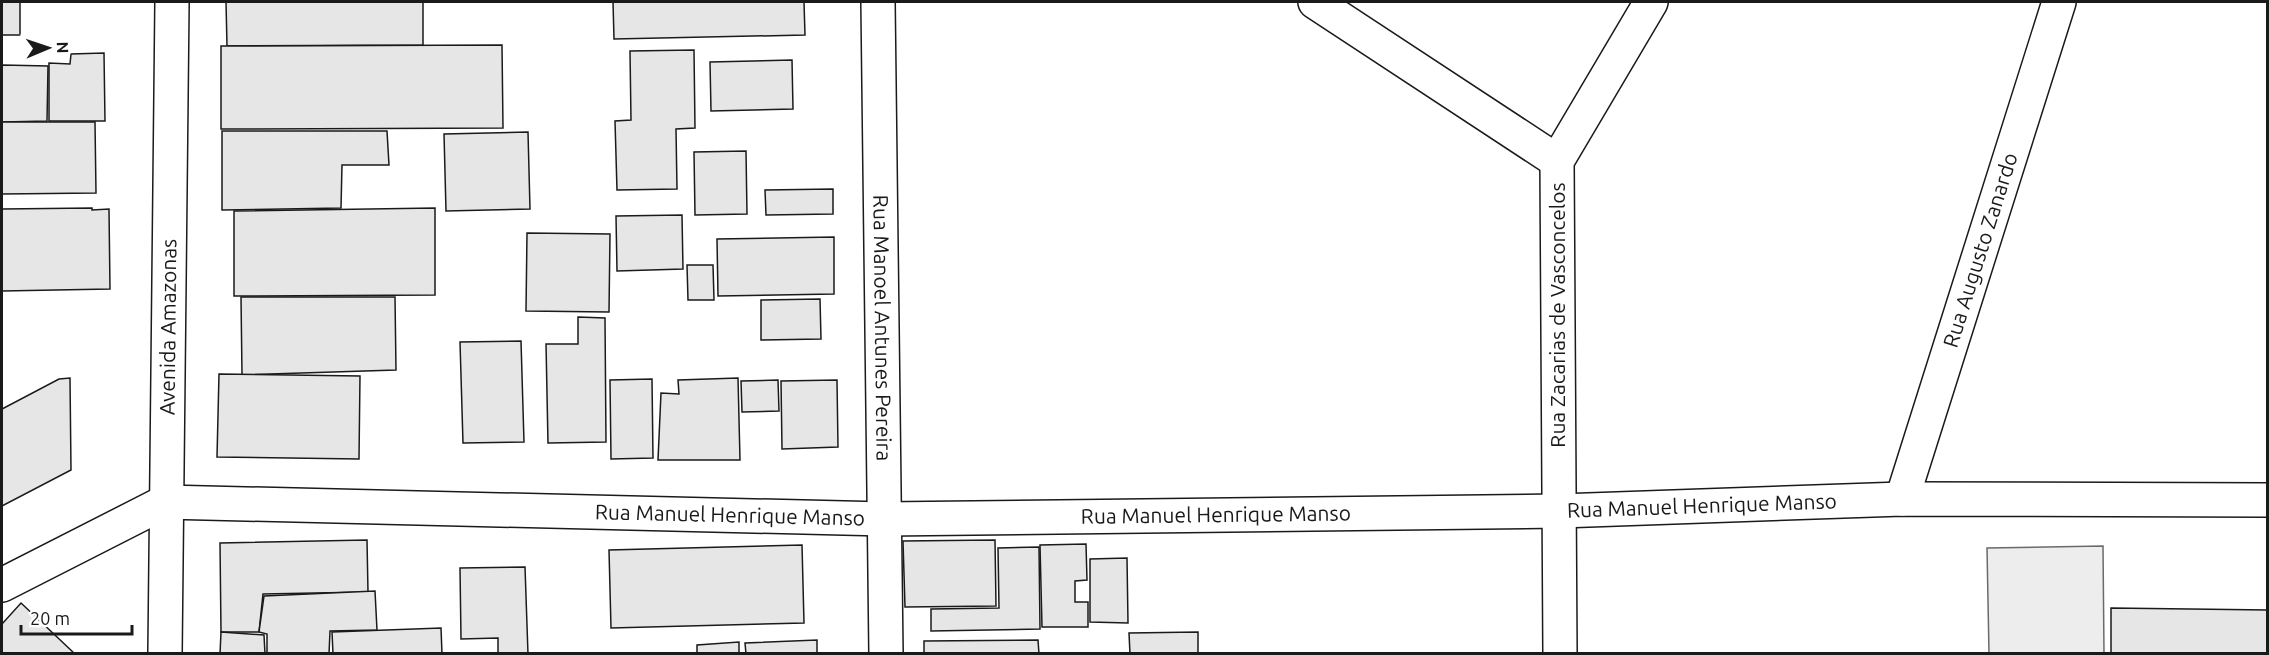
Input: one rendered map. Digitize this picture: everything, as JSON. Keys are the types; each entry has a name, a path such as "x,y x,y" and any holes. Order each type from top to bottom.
{"street":[{"name":"Avenida Amazonas","path":"165,654 172,2"},
{"name":"Rua Manoel Antunes Pereira","path":"878,2 886,654"},
{"path":"1315,2 1557,161"},
{"name":"Rua Zacarias de Vasconcelos","path":"1560,654 1557,161 1651,2"},
{"name":"Rua Augusto Zanardo","path":"1902,499 2059,2"},
{"name":"Rua Manuel Henrique Manso","path":"165,502 885,519 1560,511 1902,499 2268,500"},
{"path":"2,585 165,502"}],"shaded area":[{"path":"2103,546 2104,653 1989,653 1987,548"}],"building":[{"path":"2,2 20,2 20,35 2,35"},
{"path":"226,2 423,2 423,45 227,46"},
{"path":"613,2 804,2 805,35 614,39"},
{"path":"502,45 503,128 221,129 221,46"},
{"path":"694,50 695,128 676,129 677,189 617,190 615,121 631,120 630,51"},
{"path":"104,53 105,121 49,121 49,63 70,64 71,54"},
{"path":"792,60 793,109 711,111 710,62"},
{"path":"2,65 48,66 47,121 2,122"},
{"path":"2,122 95,122 96,193 2,194"},
{"path":"222,131 387,131 389,165 342,165 341,208 222,210"},
{"path":"528,132 530,209 446,211 444,134"},
{"path":"746,151 747,214 695,215 694,152"},
{"path":"833,189 833,214 766,215 765,190"},
{"path":"92,208 92,210 109,209 110,289 2,291 2,209"},
{"path":"435,208 435,295 234,296 234,211"},
{"path":"682,215 683,269 617,271 616,216"},
{"path":"527,233 610,234 609,312 526,311"},
{"path":"834,237 834,294 718,296 717,239"},
{"path":"687,265 713,265 714,300 688,300"},
{"path":"241,297 395,297 396,370 242,375"},
{"path":"820,299 821,339 761,340 761,300"},
{"path":"578,317 605,318 606,442 548,443 546,344 578,344"},
{"path":"521,341 524,442 463,443 460,342"},
{"path":"219,374 360,376 359,459 217,457"},
{"path":"70,378 71,470 2,506 2,409 59,379"},
{"path":"738,378 740,460 658,460 661,393 679,394 678,380"},
{"path":"652,379 653,458 611,459 610,380"},
{"path":"778,380 779,411 742,412 741,381"},
{"path":"837,380 838,447 782,449 781,381"},
{"path":"367,540 368,592 263,594 259,632 221,632 220,543"},
{"path":"995,540 996,606 905,607 903,541"},
{"path":"1086,544 1087,580 1075,581 1075,602 1088,602 1088,627 1042,627 1040,545"},
{"path":"802,545 804,623 611,628 609,550"},
{"path":"1039,547 1040,629 931,631 931,609 999,608 998,548"},
{"path":"1127,558 1128,623 1090,622 1090,559"},
{"path":"525,567 528,654 498,654 498,638 461,639 460,568"},
{"path":"375,591 377,630 330,631 329,654 267,654 267,634 259,632 264,596"},
{"path":"21,603 75,654 2,654 2,624"},
{"path":"2111,608 2268,610 2268,654 2111,654"},
{"path":"441,628 442,654 333,654 332,632"},
{"path":"221,632 264,635 265,654 220,654"},
{"path":"1198,632 1198,654 1130,654 1129,633"},
{"path":"817,640 817,654 746,654 745,643"},
{"path":"1038,640 1039,654 924,654 924,641"},
{"path":"739,642 739,654 697,654 697,645"}]}
